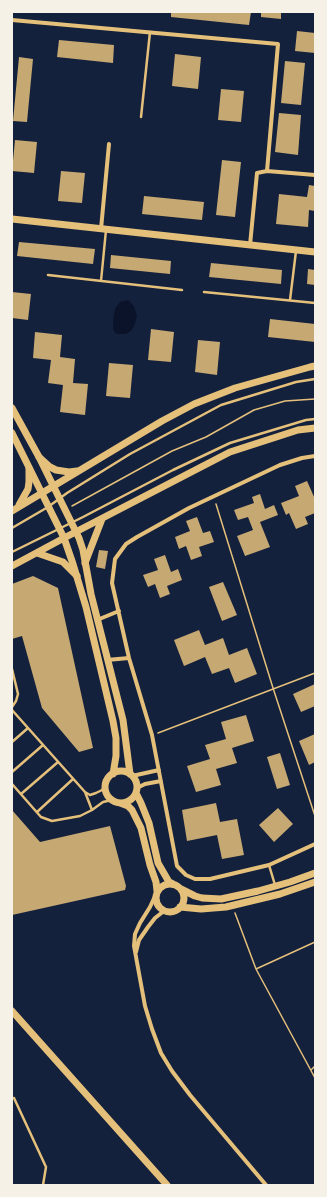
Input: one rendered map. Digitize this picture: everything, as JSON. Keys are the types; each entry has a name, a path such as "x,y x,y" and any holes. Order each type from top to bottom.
{"street":[{"path":"12,20 278,44 267,171"},
{"path":"103,230 109,144"},
{"path":"250,245 257,173 267,171 315,175"},
{"path":"12,219 315,252"},
{"path":"15,509 162,421 194,404 235,388 315,366"},
{"path":"12,408 54,486 79,538 91,594 123,720 131,775 136,783 136,791 149,823 158,863 169,882 195,896 210,899 221,899 258,891 315,873"},
{"path":"12,566 230,452 298,430 315,428"},
{"path":"12,433 64,538 77,576 86,607 113,721 116,744 113,774"},
{"path":"315,456 302,458 280,465 213,496 126,544 115,559 112,583 129,658 152,735 177,866 186,875 196,879 210,880 269,865 315,844"},
{"path":"39,457 50,467 56,470 69,472 80,470"},
{"path":"15,509 22,502 28,489 29,468"},
{"path":"85,563 102,519"},
{"path":"37,553 63,562 77,576"},
{"path":"98,620 119,611"},
{"path":"107,660 129,658"},
{"path":"159,770 131,775 121,771 113,774 106,784 106,792 112,800 128,806 132,810 142,828 150,865 156,882 155,898 158,906 164,911 173,912 180,907 184,898 181,889"},
{"path":"120,803 129,801 133,798 136,791 145,784 161,781"},
{"path":"180,907 209,909 232,905 280,894 315,882"},
{"path":"174,884 166,884 159,888 135,934 134,946 145,1006 152,1029 161,1053 172,1071 266,1185"},
{"path":"136,955 139,940 154,919 164,911"},
{"path":"12,1011 167,1185"}],"lane":[{"path":"142,117 150,32"},
{"path":"101,281 103,230"},
{"path":"290,300 296,250"},
{"path":"48,275 182,290"},
{"path":"204,292 315,303"},
{"path":"12,528 48,507 130,454 221,405 296,382 315,379"},
{"path":"12,552 172,470 230,443 306,420 315,419"},
{"path":"12,669 18,694 12,709 85,792 90,795 96,793 102,790 106,784"},
{"path":"12,742 28,728"},
{"path":"12,772 43,745"},
{"path":"21,794 58,762"},
{"path":"37,812 73,779"},
{"path":"12,784 41,817 52,821 80,816 103,802 112,800"},
{"path":"85,792 92,810"},
{"path":"269,865 275,885"},
{"path":"14,1098 46,1167 43,1185"}],"path":[{"path":"72,506 172,451 206,437 254,410 285,401 315,399"},
{"path":"213,496 315,816"},
{"path":"152,735 315,673"},
{"path":"232,905 256,969 315,1078"},
{"path":"256,969 315,942"},
{"path":"311,1070 315,1066"}],"water":[{"path":"128,300 134,306 137,316 135,324 131,331 126,334 116,334 113,329 115,309 120,302"}],"building":[{"path":"171,12 251,12 249,25 171,17"},
{"path":"261,12 281,12 281,19 261,17"},
{"path":"297,31 315,33 315,53 295,51"},
{"path":"59,40 114,45 113,63 57,57"},
{"path":"175,54 201,57 198,89 172,86"},
{"path":"19,57 33,59 27,122 13,121"},
{"path":"285,61 305,63 301,105 281,103"},
{"path":"221,89 244,91 241,122 218,120"},
{"path":"279,113 301,115 298,155 275,152"},
{"path":"15,140 37,142 34,173 12,171"},
{"path":"222,160 241,162 235,217 216,215"},
{"path":"61,171 85,173 82,203 58,201"},
{"path":"309,185 315,186 315,211 309,210 308,227 276,224 279,194 307,197"},
{"path":"144,196 204,202 202,220 142,214"},
{"path":"19,242 95,249 93,264 17,256"},
{"path":"111,255 171,261 170,274 110,268"},
{"path":"211,263 282,270 281,284 209,277"},
{"path":"308,269 315,270 315,285 307,284"},
{"path":"12,292 31,294 28,320 12,318"},
{"path":"270,319 315,324 315,342 268,337"},
{"path":"151,329 174,332 171,362 148,360"},
{"path":"35,332 62,335 60,357 75,359 73,383 88,384 85,415 60,412 63,385 48,383 51,360 33,358"},
{"path":"198,340 220,342 217,375 195,372"},
{"path":"109,363 133,365 130,398 106,396"},
{"path":"307,481 315,499 315,513 305,517 308,524 296,529 289,513 286,515 281,503 299,496 295,486"},
{"path":"260,494 265,509 274,505 278,515 260,522 270,547 245,556 237,536 253,530 248,517 238,520 234,510 254,503 252,497"},
{"path":"197,517 203,533 210,531 214,542 199,547 202,556 191,560 186,546 179,549 175,537 190,531 186,521"},
{"path":"99,550 108,551 105,569 96,567"},
{"path":"165,555 171,572 178,569 182,580 167,586 170,594 160,598 155,584 148,587 143,575 158,570 154,559"},
{"path":"33,576 58,588 93,748 79,752 42,708 22,636 12,639 12,584"},
{"path":"223,582 237,615 222,621 209,587"},
{"path":"199,630 205,645 223,638 229,655 247,648 257,674 235,683 229,668 212,674 205,657 184,666 174,640"},
{"path":"315,684 315,706 301,712 293,694"},
{"path":"246,715 254,741 232,748 237,763 216,769 221,785 196,792 187,766 210,759 205,745 226,739 221,722"},
{"path":"315,734 315,762 309,765 299,741"},
{"path":"280,753 290,785 277,789 267,757"},
{"path":"216,803 220,822 237,819 244,855 222,859 217,835 187,841 182,810"},
{"path":"278,808 293,824 274,842 259,825"},
{"path":"12,810 40,842 110,826 126,886 125,890 12,915"}]}
